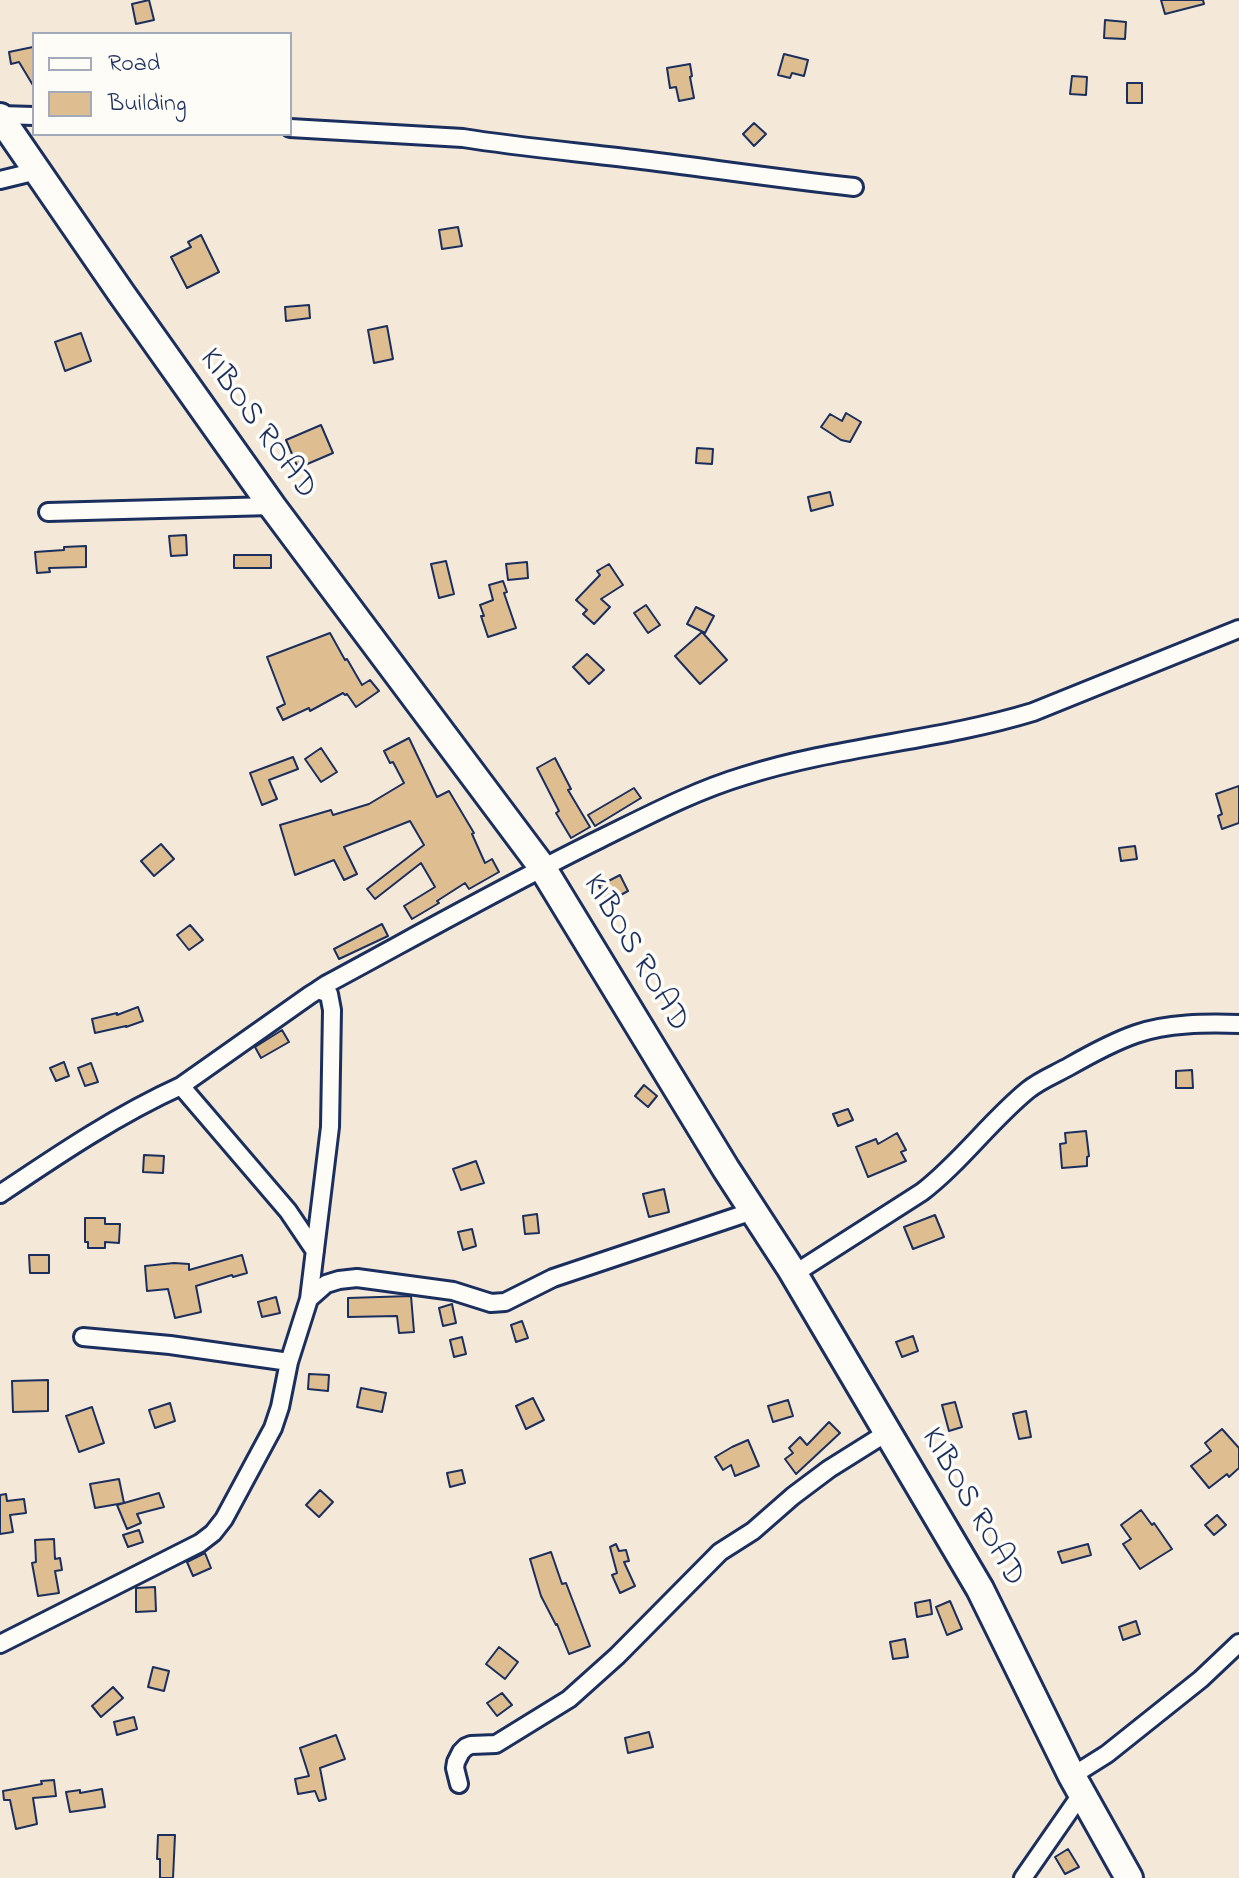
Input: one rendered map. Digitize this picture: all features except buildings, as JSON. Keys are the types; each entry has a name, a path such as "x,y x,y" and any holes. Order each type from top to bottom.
{"main road":[{"name":"KIBOS ROAD","path":"0,116 272,506 542,867 794,1274 980,1589 1077,1784 1129,1878"}],"street":[{"path":"0,116 32,116"},
{"path":"292,128 463,138 854,187"},
{"path":"0,180 37,171"},
{"path":"48,512 272,506"},
{"path":"0,1194 74,1145 181,1086 327,984 542,867 685,797 800,760 1000,723 1239,629"},
{"path":"0,1644 200,1543 213,1533 229,1511 273,1428 309,1299 330,1127 332,1010 329,994 318,990"},
{"path":"794,1274 931,1185 1005,1111 1041,1081 1139,1033 1172,1027 1239,1024"},
{"path":"181,1086 288,1211 315,1251"},
{"path":"309,1299 326,1284 357,1278 453,1291 491,1303 505,1302 553,1278 753,1211"},
{"path":"83,1337 170,1345 289,1362"},
{"path":"459,1784 456,1762 466,1747 496,1744 569,1699 617,1656 720,1552 753,1531 829,1469 888,1432"},
{"path":"1023,1878 1077,1784 1107,1754 1201,1679 1239,1643"}]}
